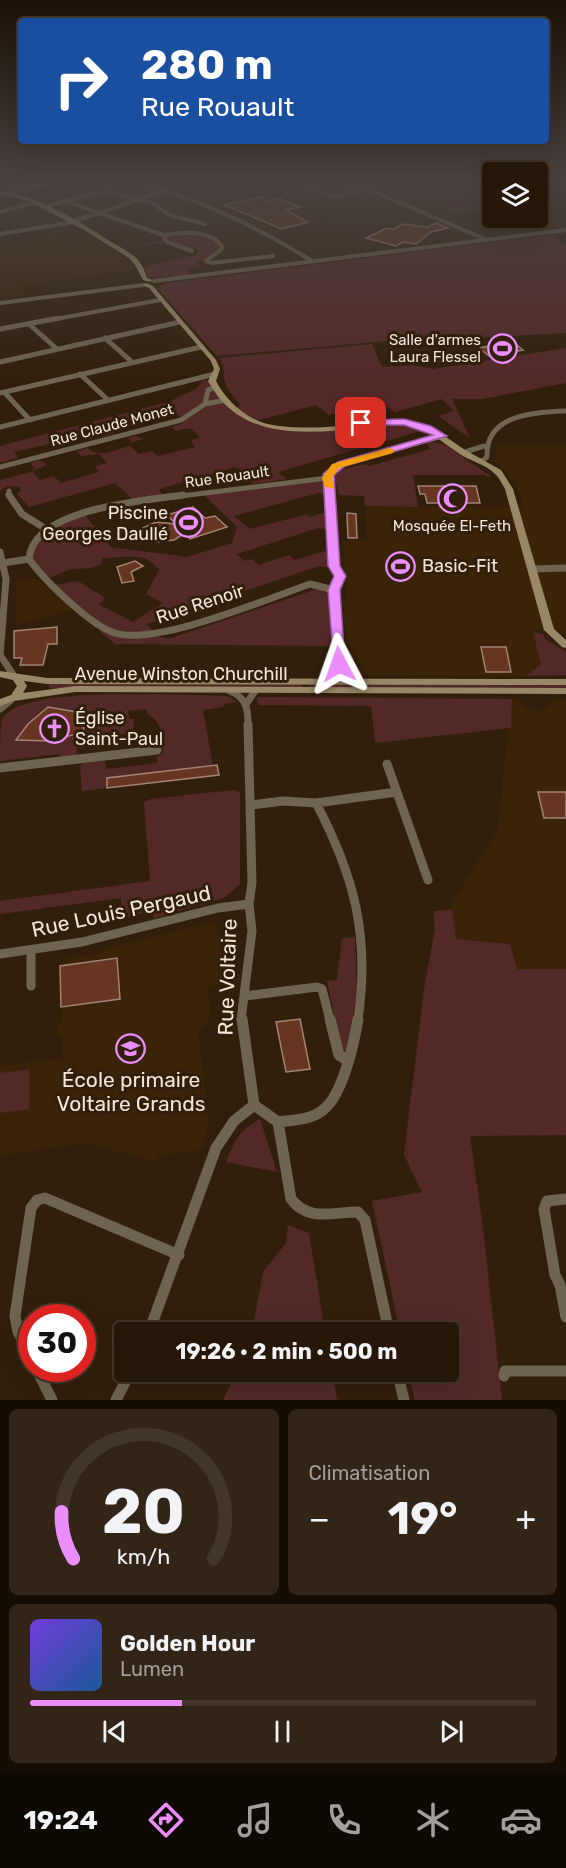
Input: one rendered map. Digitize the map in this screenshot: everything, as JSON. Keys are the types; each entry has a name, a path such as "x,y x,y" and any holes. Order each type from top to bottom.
{"street":[{"path":"115,247 138,264 160,300 214,362 215,374 212,381 214,387 226,400 257,423 295,428 404,422 427,428 465,452 481,459 498,472 515,504 549,630 563,642"},
{"path":"182,247 192,251"},
{"path":"223,247 206,262 232,263 273,256"},
{"path":"288,247 312,261"},
{"path":"0,303 425,247"},
{"path":"0,329 160,300"},
{"path":"0,362 180,322"},
{"path":"30,325 57,349"},
{"path":"105,338 132,362"},
{"path":"2,393 201,347"},
{"path":"81,374 108,400"},
{"path":"0,427 215,374"},
{"name":"Rue Claude Monet","path":"0,467 181,420 205,404 208,390 214,387"},
{"path":"2,393 30,420"},
{"path":"205,404 226,400"},
{"path":"481,459 484,446 494,430 501,424 535,414 566,411"},
{"name":"Rue Rouault","path":"46,529 84,513 136,503 327,478 335,466 442,436"},
{"path":"465,452 484,446"},
{"path":"324,680 334,674 339,664 334,590 340,576 334,566 331,485 327,478"},
{"path":"3,563 29,559 34,541 46,529 29,522 10,500 9,491"},
{"path":"0,552 3,563 0,656 22,686 0,709"},
{"name":"Rue Renoir","path":"29,559 44,579 104,628 117,634 162,634 310,584 334,590"},
{"path":"532,569 566,568"},
{"path":"339,664 348,676 358,680"},
{"name":"Avenue Winston Churchill","path":"0,674 47,681 566,682"},
{"name":"Avenue Winston Churchill","path":"8,700 75,689 566,691"},
{"path":"230,691 248,703 255,691"},
{"name":"Rue Voltaire","path":"248,703 252,884 249,904 252,931 241,1023 254,1105"},
{"path":"0,768 157,750"},
{"path":"387,764 428,880"},
{"path":"251,804 283,801 316,803 397,792"},
{"path":"278,1122 303,1119 331,1104 355,1035 365,961 362,923 340,849 316,803"},
{"name":"Rue Louis Pergaud","path":"0,954 145,928 219,908 249,904"},
{"path":"31,986 32,950"},
{"path":"245,996 322,988 339,1055 347,1060"},
{"path":"153,1322 216,1148 234,1121 254,1105 267,1112 278,1122 291,1200 298,1210 309,1216 344,1210 358,1212 365,1220 387,1322"},
{"path":"18,1332 15,1316 32,1208 37,1200 45,1198 179,1255"},
{"path":"566,1199 547,1201 544,1209 555,1275 560,1285 566,1317"},
{"path":"504,1376 505,1371 566,1371"},
{"path":"43,1382 52,1400"},
{"path":"116,1400 125,1382"},
{"path":"400,1382 404,1400"}],"shaded area":[{"path":"0,247 108,247 126,259 134,270 21,285 30,293 30,296 0,300"},
{"path":"183,247 221,247 208,259 197,261 201,266 187,269 191,275 149,278 144,267 197,255 198,249"},
{"path":"452,247 566,247 566,333 446,339 444,336 217,356 157,288 166,283"},
{"path":"372,344 382,367 412,365 433,369 566,348 566,383 482,399 452,399 470,438 438,416 454,411 442,399 395,412 379,401 329,415 316,405 256,421 296,430 364,424 400,424 429,433 417,432 278,472 287,479 254,484 235,467 159,489 163,496 133,500 115,483 29,507 17,494 21,490 19,487 7,486 0,491 0,480 31,472 34,468 30,463 40,460 47,465 32,471 40,480 54,476 61,483 99,472 95,466 107,463 99,454 81,456 77,451 88,448 97,453 113,451 129,446 132,442 128,438 136,436 143,439 133,442 130,446 139,454 152,451 158,456 195,447 191,440 200,437 190,428 176,431 172,427 183,423 181,417 174,411 111,428 115,433 88,440 83,436 14,452 18,458 0,463 0,446 171,401 197,388 203,380 212,381 236,408 241,406 227,388 223,365 219,358"},
{"path":"434,442 447,446 493,478 483,475 413,475 418,507 365,506 364,496 339,495 333,471 366,464 369,466 431,449 426,443"},
{"path":"496,445 566,445 566,635 549,630 533,629 541,664 526,676 354,675 349,672 343,601 347,596 343,541 367,540 365,506 524,507 516,484 496,460"},
{"path":"321,481 325,484 326,494 318,493 234,516 250,529 307,514 309,517 327,512 328,530 318,528 237,554 244,561 252,559 259,565 289,555 295,560 329,550 328,567 319,566 147,624 160,637 171,638 317,589 330,594 331,646 115,644 99,631 104,629 52,585 78,581 104,597 103,601 98,604 133,622 163,603 146,594 159,570 153,564 134,556 102,558 102,563 95,567 72,569 43,579 33,568 31,546 38,536 84,514 111,547 187,557 232,543 237,527 204,495"},
{"path":"17,579 38,579 75,609 15,626"},
{"path":"533,632 543,634 545,639 566,652 566,675 526,676 541,664"},
{"path":"310,683 566,684 566,688 310,688"},
{"path":"49,684 302,684 302,688 49,688"},
{"path":"153,694 227,696 237,702 203,710 213,766 107,778 107,788 82,791 80,766 83,763 105,761 106,769 157,763 157,757 163,753 159,726 148,715 146,709 128,711 129,719 134,719 132,733 86,738 82,713 48,708 28,724 16,740 50,741 73,735 78,742 76,756 60,758 60,754 0,761 2,720 11,710 27,703 72,696"},
{"path":"257,697 512,699 511,728 375,743 371,706 258,705"},
{"path":"512,699 519,701 528,709 542,711 553,701 566,700 566,969 516,969 510,944 455,939 452,911 447,910 497,832"},
{"path":"233,790 240,792 240,884 224,898 154,918 152,911 122,918 121,898 0,914 0,901 150,881 144,802 151,799"},
{"path":"452,910 456,939 510,944 517,969 566,969 566,1135 470,1136 483,1228 502,1400 415,1400 411,1382 459,1382 459,1322 398,1322 372,1201 422,1192 404,1155 424,989 435,929 434,911"},
{"name":"École primaire Voltaire Grands","path":"215,921 227,984 207,987 211,1017 198,1032 209,1123 203,1149 159,1156 155,1161 84,1143 0,1156 0,1066 63,1058 63,1038 58,1036 58,1025 62,1022 60,966 64,959 102,953 106,948"},
{"path":"355,937 357,993 347,1050 342,1051 327,981 337,980 342,938"},
{"path":"29,1069 29,1109 0,1113 0,1073"},
{"path":"260,1119 277,1172 226,1162 238,1137"},
{"path":"288,1225 309,1233 323,1322 254,1322 263,1272 286,1243"},
{"path":"232,1382 334,1382 337,1400 223,1400"}],"building":[{"name":"Salle d'armes Laura Flessel","path":"513,342 523,350 489,356 479,348"},
{"name":"Mosquée El-Feth","path":"418,486 476,486 480,503 427,503 425,494 420,494"},
{"name":"Piscine Georges Daullé","path":"193,507 205,518 215,516 227,527 190,539 185,533 174,540 157,542 152,537 146,536 148,533 143,528 156,522 176,524 167,515"},
{"path":"347,513 356,514 357,538 348,538"},
{"path":"135,561 143,566 131,572 134,581 122,583 117,567"},
{"path":"57,627 57,644 48,644 43,665 20,665 22,658 14,658 14,631"},
{"path":"481,647 506,647 511,672 486,672"},
{"name":"Église Saint-Paul","path":"48,707 82,713 84,732 50,741 16,740 28,724"},
{"path":"217,765 219,775 107,788 107,778"},
{"path":"538,792 566,792 566,818 544,818"},
{"path":"117,958 120,999 61,1007 60,966"},
{"path":"300,1019 310,1069 286,1072 276,1022"}],"slow traffic":[{"path":"331,487 327,478 335,466 389,451"}],"place":[{"name":"Salle d'armes Laura Flessel","path":"502,349"},
{"name":"Mosquée El-Feth","path":"452,499"},
{"name":"Piscine Georges Daullé","path":"189,523"},
{"name":"Basic-Fit","path":"401,566"},
{"name":"Église Saint-Paul","path":"54,728"},
{"name":"École primaire Voltaire Grands","path":"131,1048"}],"route":[{"path":"339,664 334,590 340,576 334,566 331,485 327,478 328,474 335,466 442,436 427,428 404,422 361,423"}]}
